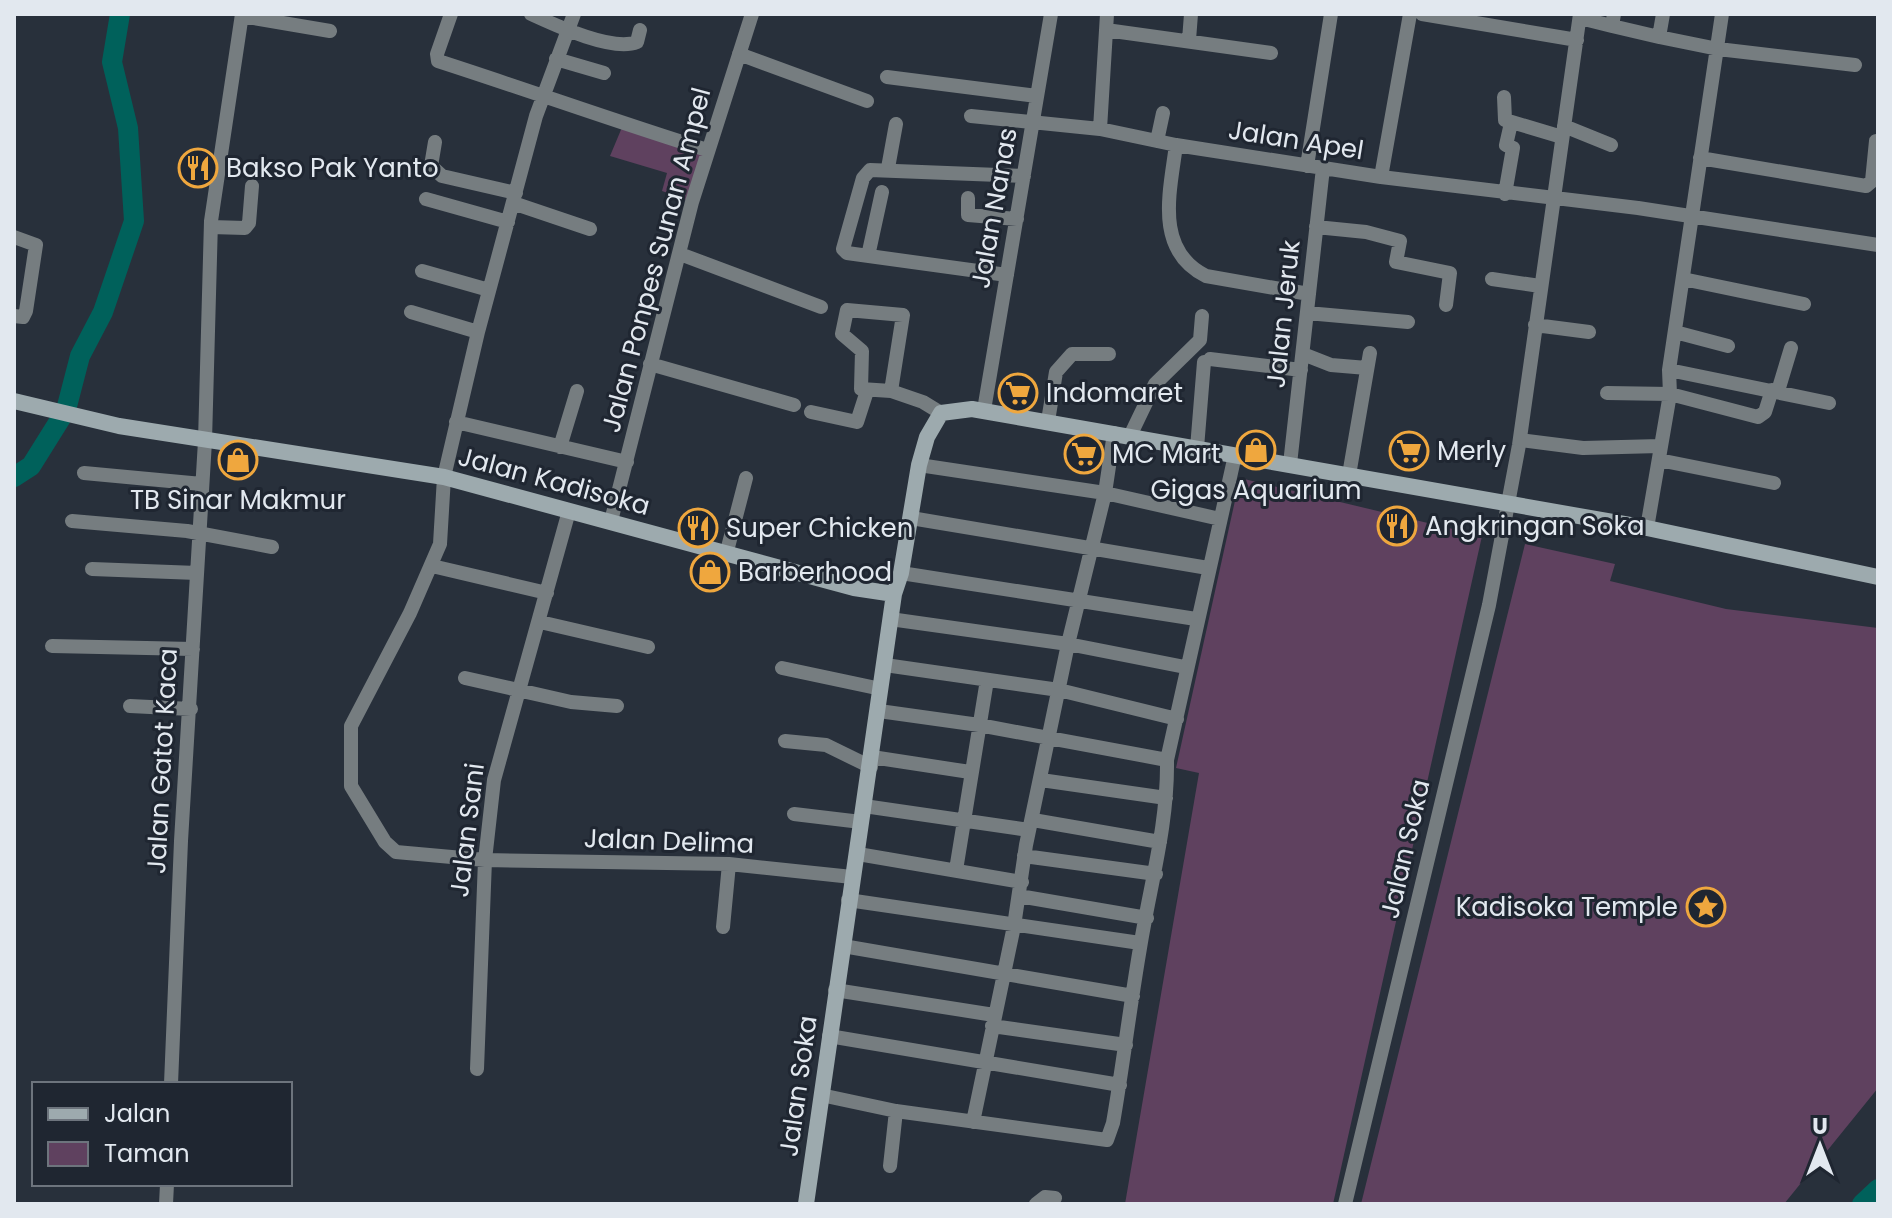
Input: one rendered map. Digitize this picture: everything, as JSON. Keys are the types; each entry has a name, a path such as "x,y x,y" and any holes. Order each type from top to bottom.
{"street":[{"path":"451,14 436,60 544,95 592,116 707,150"},
{"path":"531,14 567,31 622,45 637,42 640,30"},
{"path":"547,593 432,566 443,522 444,477 478,332 544,95 574,14"},
{"name":"Jalan Ponpes Sunan Ampel","path":"611,521 707,150 752,14"},
{"name":"Jalan Nanas","path":"984,410 1051,14"},
{"path":"1100,129 1107,14"},
{"path":"1189,40 1191,14"},
{"path":"1307,166 1331,14"},
{"path":"1381,177 1410,14"},
{"path":"1422,14 1496,21 1577,40"},
{"path":"1659,37 1663,14"},
{"path":"1647,528 1670,394 1669,370 1722,14"},
{"path":"242,15 330,31"},
{"name":"Jalan Gatot Kaca","path":"171,1082 181,841 205,441 211,227 242,15"},
{"path":"1580,16 1613,20 1659,37 1718,49 1855,65"},
{"name":"Jalan Soka","path":"1345,1204 1489,605 1509,505 1580,16"},
{"path":"1106,30 1271,53"},
{"path":"739,54 867,101"},
{"path":"556,59 604,73"},
{"path":"887,77 1037,96"},
{"path":"1504,97 1505,120 1511,123 1563,131 1611,145"},
{"path":"1157,141 1163,113"},
{"name":"Jalan Apel","path":"971,116 1100,129 1307,166 1878,245"},
{"path":"1505,194 1513,148 1506,145 1511,123"},
{"path":"888,168 896,124"},
{"path":"1700,158 1866,186 1872,181 1876,141"},
{"path":"435,142 431,166 442,176 514,198 590,229"},
{"path":"1176,145 1167,215 1171,235 1191,268 1206,276 1309,294"},
{"path":"1007,275 847,253 843,249 865,173 888,168 1024,176"},
{"name":"Jalan Jeruk","path":"1290,464 1323,168"},
{"path":"211,227 245,228 249,223 252,186"},
{"path":"868,256 882,192"},
{"path":"968,198 968,215 1017,219"},
{"path":"426,199 508,222"},
{"path":"1316,227 1366,232 1400,241 1396,262 1450,273 1446,305"},
{"path":"14,237 36,245 26,311 23,317 14,316"},
{"path":"680,254 821,307"},
{"path":"422,271 489,290"},
{"path":"1492,279 1540,286"},
{"path":"1683,279 1804,304"},
{"path":"891,391 903,315 847,310 842,334 862,351 861,390 891,391 923,402 941,413 984,410 1048,421 1647,528 1878,577"},
{"path":"411,312 478,332"},
{"path":"1307,313 1408,322"},
{"path":"973,1122 1068,644 1105,493 1122,434 1155,384 1200,340 1202,316"},
{"path":"1535,325 1589,332"},
{"path":"1675,332 1728,346"},
{"path":"1607,393 1670,394 1758,417 1765,412 1791,348"},
{"path":"1048,421 1056,372 1072,354 1109,354"},
{"path":"1197,448 1207,360 1331,365 1369,360 1349,475"},
{"path":"650,364 748,389 794,405"},
{"path":"1669,370 1829,403"},
{"path":"560,447 577,391"},
{"path":"811,412 857,422 867,391"},
{"name":"Jalan Kadisoka","path":"14,401 77,417 205,441 444,477 727,551 854,588 894,594"},
{"path":"894,594 901,573 919,465 930,429 941,413"},
{"path":"456,422 627,462"},
{"path":"1520,440 1660,453 1774,483"},
{"path":"821,1095 896,1111 1107,1140 1120,1085 1140,943 1156,874 1166,798 1167,760 1185,667 1235,455"},
{"path":"919,465 1105,493 1220,519"},
{"path":"84,473 202,484"},
{"path":"727,551 746,478"},
{"name":"Jalan Sani","path":"477,1069 485,860 494,780 569,511"},
{"path":"911,518 1208,568"},
{"path":"72,521 198,534 272,547"},
{"name":"Jalan Delima","path":"432,566 380,672 355,712 351,726 350,781 385,842 396,852 485,860 729,864 852,877"},
{"path":"92,569 197,573"},
{"path":"901,573 1196,619"},
{"name":"Jalan Soka","path":"806,1204 894,594"},
{"path":"890,619 1068,644 1185,667"},
{"path":"540,622 648,647"},
{"path":"52,646 193,649"},
{"path":"885,665 1059,690 1177,719"},
{"path":"782,668 881,689"},
{"path":"465,678 518,692 617,706"},
{"path":"956,870 987,680"},
{"path":"130,706 191,709"},
{"path":"879,711 1050,737 1167,760"},
{"path":"785,741 826,745 872,762 970,772"},
{"path":"1041,780 1166,798"},
{"path":"794,814 862,814 962,823 1031,825 1160,842"},
{"path":"858,854 956,870 1020,889 1147,918"},
{"path":"1024,856 1156,874"},
{"path":"723,927 729,864"},
{"path":"848,900 1140,943"},
{"path":"843,946 1133,996"},
{"path":"835,990 1126,1045"},
{"path":"829,1036 1120,1085"},
{"path":"890,1166 896,1111"},
{"path":"1036,1204 1045,1197 1055,1198"}],"green space":[{"path":"623,125 707,150 692,202 662,191 667,173 610,156"},
{"path":"1240,478 1482,536 1333,1204 1125,1204 1199,773 1176,768"},
{"path":"1525,544 1615,564 1610,581 1726,609 1878,628 1878,1088 1784,1204 1361,1204"}],"waterway":[{"path":"14,477 31,466 66,410 80,356 103,312 134,221 128,128 112,62 120,14"},
{"path":"1862,1204 1878,1189"}],"place":[{"name":"Bakso Pak Yanto","path":"198,168"},
{"name":"Indomaret","path":"1018,393"},
{"name":"Gigas Aquarium","path":"1256,450"},
{"name":"Merly","path":"1409,451"},
{"name":"MC Mart","path":"1084,454"},
{"name":"TB Sinar Makmur","path":"238,460"},
{"name":"Angkringan Soka","path":"1397,526"},
{"name":"Super Chicken","path":"698,528"},
{"name":"Barberhood","path":"710,572"},
{"name":"Kadisoka Temple","path":"1706,907"}]}
